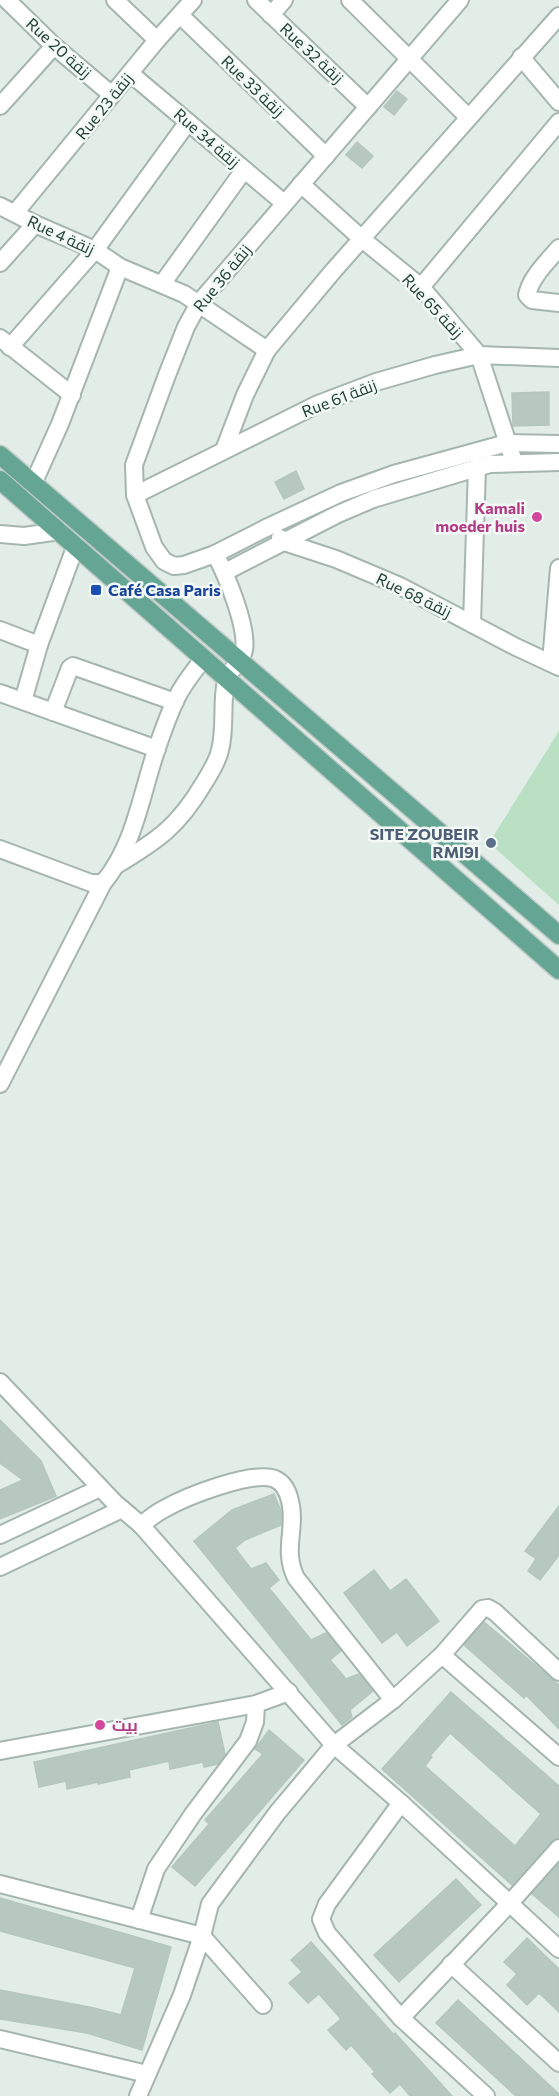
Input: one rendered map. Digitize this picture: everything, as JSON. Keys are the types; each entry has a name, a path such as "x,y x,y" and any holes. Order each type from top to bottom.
{"main road":[{"path":"0,455 559,935"},
{"path":"0,480 559,970"}],"street":[{"name":"Rue 20 زنقة","path":"8,0 54,46 112,95"},
{"path":"115,0 157,40"},
{"name":"Rue 23 زنقة","path":"8,209 131,74 157,40 193,0"},
{"name":"Rue 32 زنقة","path":"256,0 368,106"},
{"path":"272,15 284,0"},
{"path":"350,0 468,117"},
{"name":"Rue 36 زنقة","path":"215,554 184,565 174,566 164,561 154,547 135,495 135,465 166,375 186,327 199,303 409,59 454,2"},
{"name":"Rue 33 زنقة","path":"180,15 326,156"},
{"path":"224,450 245,395 267,350 327,278 559,15"},
{"path":"0,106 54,46"},
{"path":"521,57 559,102"},
{"name":"Rue 34 زنقة","path":"131,74 284,203"},
{"path":"72,395 5,342 95,250 188,122"},
{"path":"421,287 559,122"},
{"path":"162,284 244,170"},
{"name":"Rue 65 زنقة","path":"301,184 362,240 421,287 478,356 514,462"},
{"name":"Rue 4 زنقة","path":"8,209 35,224 95,250 120,267 162,284 199,303 267,350"},
{"path":"0,263 35,224"},
{"path":"559,248 535,277 527,295 532,300 559,303"},
{"path":"33,484 43,466 72,395 120,267"},
{"name":"Rue 61 زنقة","path":"135,495 318,404 376,382 478,356 559,358"},
{"path":"115,866 172,827 189,808 220,751 226,680 240,661 244,650 244,635 225,572 215,554 341,493 394,474 507,443 559,444"},
{"path":"225,572 373,499 477,467 514,462 559,462"},
{"path":"472,624 477,467"},
{"name":"Rue 68 زنقة","path":"268,527 284,542 336,559 400,586 516,647 555,664"},
{"path":"0,534 24,536 60,531"},
{"path":"23,701 39,645 76,545"},
{"path":"555,664 559,568"},
{"path":"0,630 39,645"},
{"path":"0,1084 103,884 127,844 157,749 175,702 203,659"},
{"path":"53,712 70,668 73,666 175,702"},
{"path":"0,693 157,749"},
{"path":"0,849 91,883 103,884"},
{"path":"0,1382 100,1488 141,1525 334,1745 401,1803 559,1949"},
{"path":"141,1525 162,1510 217,1487 261,1478 274,1479 284,1485 291,1504 290,1566 296,1578 393,1700"},
{"path":"0,1535 100,1488"},
{"path":"0,1567 122,1509"},
{"path":"138,2096 182,1995 210,1904 277,1814 334,1745 393,1700 442,1655 482,1609 489,1608 559,1672"},
{"path":"442,1655 559,1757"},
{"path":"0,1750 256,1704 289,1692"},
{"path":"139,1920 156,1869 193,1814 248,1741 255,1722 256,1704"},
{"path":"401,1803 327,1904 321,1919 327,1934 401,2018 486,2096"},
{"path":"401,2018 559,1848"},
{"path":"0,1884 202,1936 264,2005"},
{"path":"451,1964 559,2063"},
{"path":"0,2039 147,2074"}],"green space":[{"path":"559,731 559,905 489,843"}],"building":[{"path":"397,91 407,99 394,115 384,107"},
{"path":"357,142 373,156 362,168 346,155"},
{"path":"549,392 549,425 513,426 512,393"},
{"path":"296,471 304,489 284,499 275,482"},
{"path":"0,1420 41,1461 56,1496 0,1519 0,1490 23,1480 0,1463"},
{"path":"274,1494 281,1511 281,1525 245,1540 235,1548 251,1569 266,1563 279,1580 269,1588 311,1640 326,1633 341,1651 330,1660 346,1679 359,1674 373,1691 350,1710 352,1717 342,1725 194,1541 232,1510"},
{"path":"559,1506 559,1555 540,1580 528,1571 536,1559 525,1551"},
{"path":"374,1570 390,1591 406,1579 439,1621 407,1646 397,1632 382,1643 344,1593"},
{"path":"484,1622 559,1685 559,1729 526,1695 524,1698 464,1645"},
{"path":"451,1692 559,1786 559,1838 551,1841 512,1885 382,1769","holes":["450,1733 541,1814 515,1846 425,1766 432,1757 430,1756"]},
{"path":"218,1722 225,1754 218,1764 204,1767 203,1762 170,1769 169,1761 129,1770 130,1777 98,1784 98,1782 67,1789 66,1781 39,1787 34,1762"},
{"path":"269,1730 304,1760 195,1886 172,1867 209,1824 205,1820 263,1754 255,1749"},
{"path":"559,1864 559,1917 532,1894"},
{"path":"456,1879 481,1905 399,1982 374,1955"},
{"path":"0,1898 171,1947 142,2050 87,2033 0,2019 0,1990 121,2015 135,1968 0,1931"},
{"path":"527,1938 559,1969 559,2012 539,1993 527,2005 507,1985 517,1974 504,1962"},
{"path":"311,1942 452,2096 410,2096 400,2084 390,2093 372,2074 375,2072 351,2045 346,2050 328,2030 341,2019 319,1994 308,2003 289,1983 302,1972 291,1960"},
{"path":"458,2000 559,2096 516,2096 436,2023"}],"place":[{"name":"Kamali moeder huis","path":"537,517"},
{"name":"Café Casa Paris","path":"96,590"},
{"name":"SITE ZOUBEIR RMI9I","path":"491,843"},
{"name":"بيت","path":"100,1725"}]}
